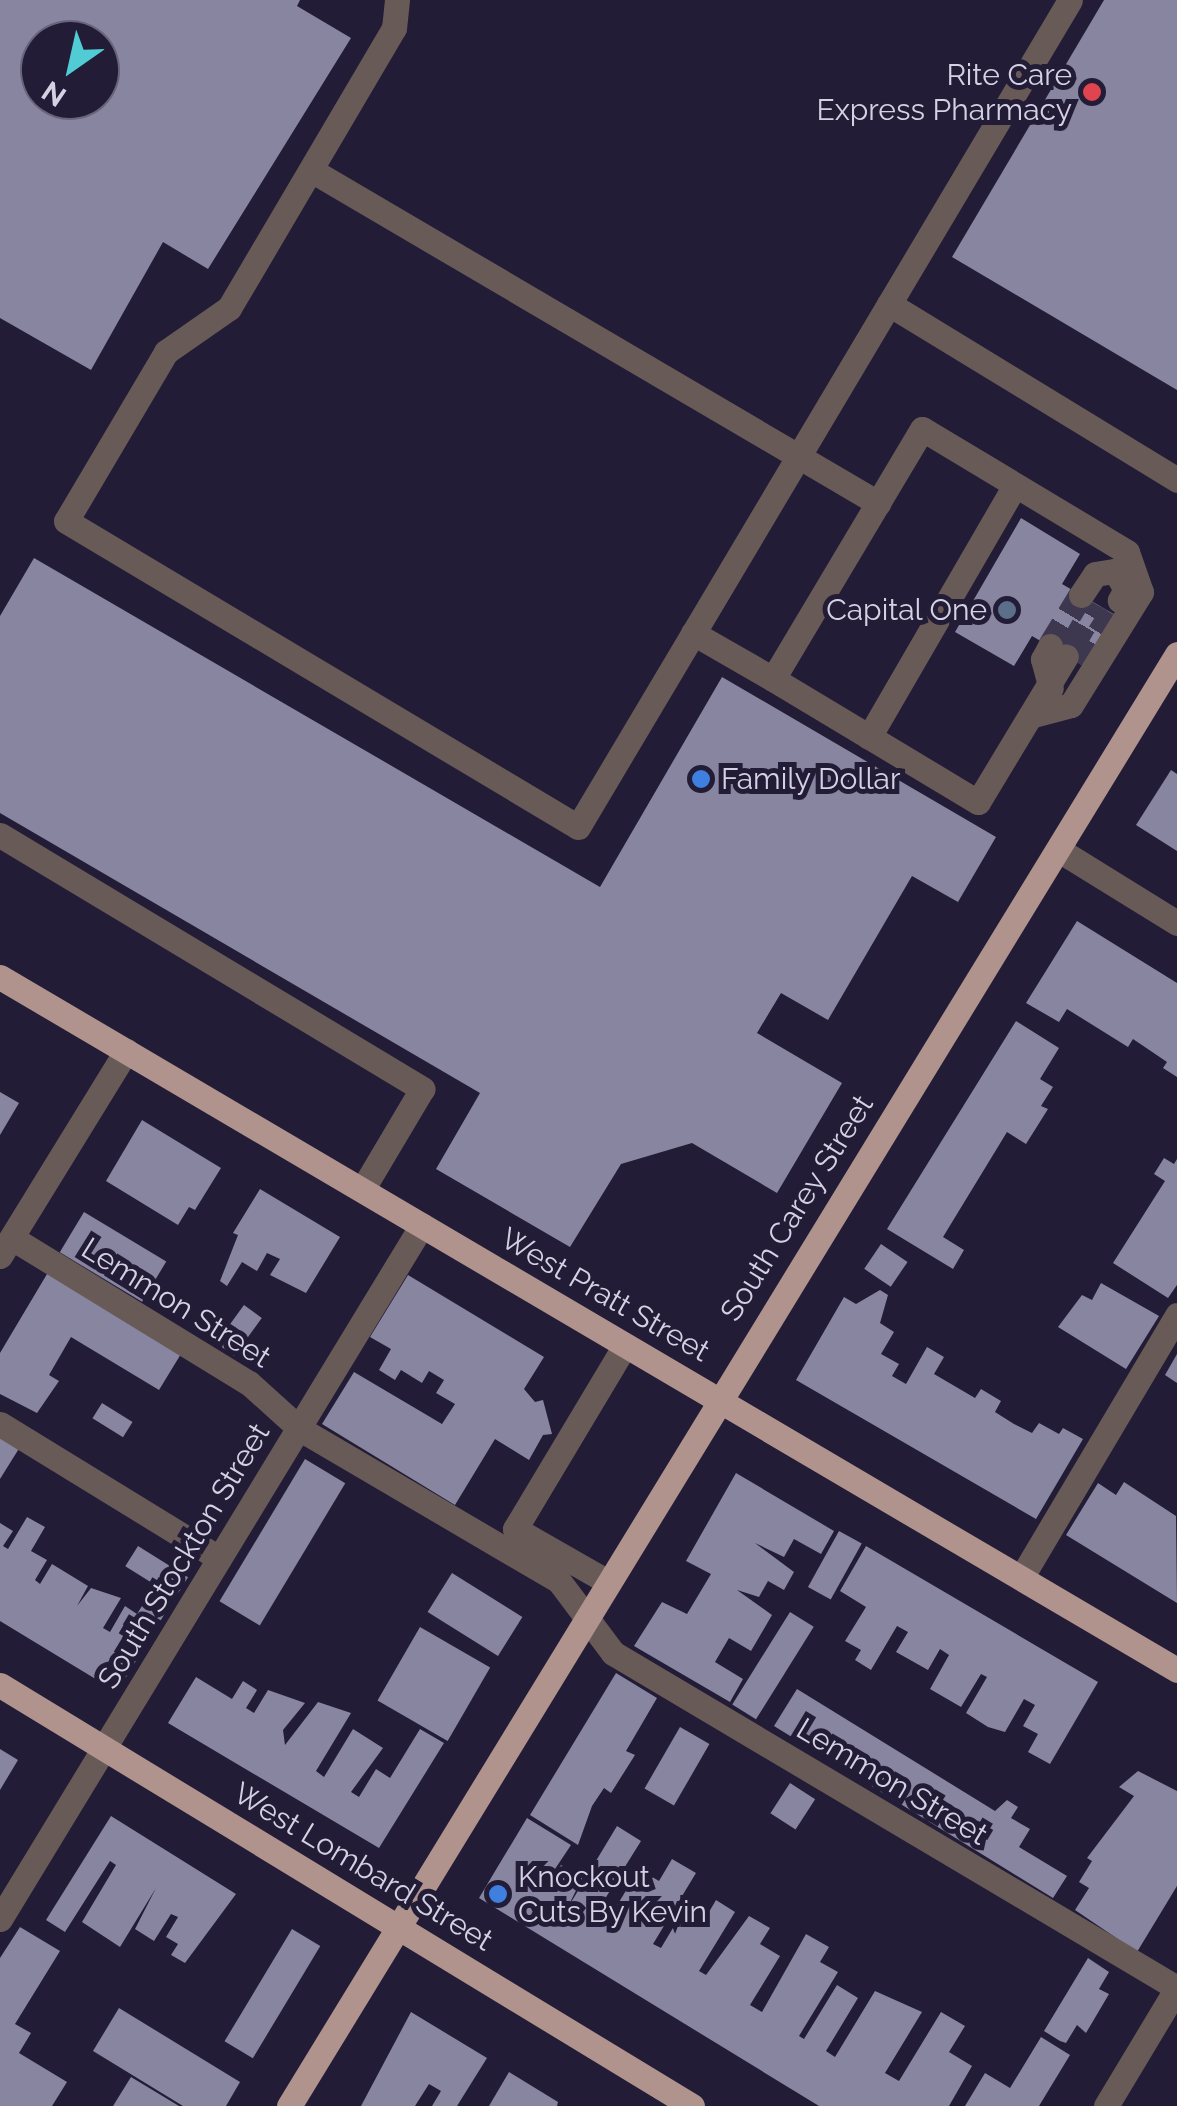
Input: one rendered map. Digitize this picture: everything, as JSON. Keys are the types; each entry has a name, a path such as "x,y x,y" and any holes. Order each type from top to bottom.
{"main road":[{"name":"South Carey Street","path":"289,2106 1177,654"},
{"name":"West Pratt Street","path":"0,977 1177,1670"},
{"name":"West Lombard Street","path":"0,1684 692,2106"}],"street":[{"path":"397,0 394,28 230,308 166,352 66,521 578,827 1070,0"},
{"path":"311,170 878,503"},
{"path":"889,304 1177,480"},
{"path":"773,679 922,429 1015,485 1121,561 1142,592 1071,705 1030,716"},
{"path":"869,737 1015,485"},
{"path":"1096,604 1121,561"},
{"path":"693,634 978,802 1065,655"},
{"path":"0,835 422,1089 362,1190"},
{"path":"1058,850 1177,923"},
{"path":"6,1247 126,1051"},
{"name":"South Stockton Street","path":"0,1919 422,1225"},
{"name":"Lemmon Street","path":"6,1247 249,1384 300,1429 559,1581 613,1654 1177,1988"},
{"path":"1021,1578 1177,1315"},
{"path":"608,1582 515,1529 625,1345"},
{"path":"0,1424 219,1558"},
{"path":"1106,2106 1177,1988"}],"building":[{"path":"0,0 300,0 297,6 351,38 208,269 163,242 91,370 0,318"},
{"path":"1104,0 1177,0 1177,390 952,257"},
{"name":"Capital One","path":"1021,518 1080,554 1062,584 1117,616 1087,668 1032,636 1014,666 955,632"},
{"path":"34,558 600,887 722,677 996,837 958,902 912,876 828,1020 781,993 757,1033 842,1083 777,1193 692,1143 621,1164 570,1247 436,1169 480,1093 0,813 0,616"},
{"path":"1171,770 1177,774 1177,851 1136,825"},
{"path":"1077,921 1177,983 1177,1077 1163,1068 1167,1062 1133,1039 1128,1047 1067,1009 1059,1022 1026,1003"},
{"path":"1016,1021 1059,1048 1040,1079 1053,1087 1041,1106 1048,1109 1026,1144 1007,1132 943,1237 964,1250 953,1269 887,1229"},
{"path":"0,1092 19,1103 0,1135"},
{"path":"142,1120 221,1168 195,1210 189,1207 178,1225 106,1181"},
{"path":"1164,1158 1174,1164 1177,1159 1177,1285 1168,1298 1113,1263 1165,1181 1154,1174"},
{"path":"260,1189 340,1237 306,1293 270,1275 280,1259 267,1253 257,1271 242,1262 227,1286 220,1281 238,1235 233,1233"},
{"path":"84,1212 166,1261 142,1302 60,1252"},
{"path":"881,1244 908,1262 891,1287 864,1269"},
{"path":"50,1269 184,1349 159,1390 71,1337 49,1375 59,1381 37,1413 0,1394 0,1353"},
{"path":"408,1275 544,1357 524,1389 535,1402 543,1400 552,1434 543,1435 529,1460 495,1439 455,1505 322,1424 354,1372 442,1424 455,1404 436,1393 444,1380 429,1371 422,1383 401,1370 395,1380 379,1370 391,1349 370,1337"},
{"path":"1101,1283 1159,1316 1126,1369 1058,1327 1082,1295 1092,1300"},
{"path":"880,1290 888,1295 880,1323 894,1332 881,1354 899,1364 892,1376 906,1384 927,1347 944,1357 934,1374 975,1398 981,1389 1001,1401 995,1412 1014,1424 1032,1433 1039,1423 1059,1434 1063,1428 1083,1439 1036,1519 796,1380 844,1297 856,1304"},
{"path":"244,1305 262,1318 234,1356 216,1343"},
{"path":"1177,1354 1177,1383 1165,1375"},
{"path":"102,1403 133,1422 123,1437 92,1418"},
{"path":"0,1435 20,1447 0,1479"},
{"path":"305,1459 345,1483 260,1625 220,1601"},
{"path":"736,1473 834,1531 821,1554 794,1539 784,1557 755,1543 794,1572 784,1590 768,1581 759,1597 737,1590 772,1615 751,1651 729,1638 715,1662 743,1679 730,1702 634,1646 662,1602 687,1614 711,1574 686,1561"},
{"path":"1124,1482 1176,1516 1177,1603 1066,1535 1098,1483 1116,1495"},
{"path":"27,1517 45,1527 31,1551 47,1560 35,1580 40,1584 52,1564 88,1586 77,1606 91,1588 121,1598 103,1628 110,1632 125,1606 137,1614 147,1598 167,1610 117,1692 0,1621 0,1523 13,1531 3,1546 8,1549"},
{"path":"839,1531 862,1544 831,1600 808,1587"},
{"path":"138,1546 188,1577 175,1598 125,1566"},
{"path":"866,1546 1098,1682 1050,1764 1028,1752 1038,1734 1023,1726 1035,1705 1024,1699 1005,1732 988,1727 966,1713 987,1677 981,1674 961,1707 930,1689 949,1655 940,1649 928,1670 896,1652 908,1632 897,1626 871,1670 855,1660 861,1650 845,1641 866,1607 840,1591"},
{"path":"452,1573 522,1617 498,1656 428,1612"},
{"path":"790,1612 814,1627 756,1719 732,1704"},
{"path":"420,1627 490,1668 448,1741 378,1701"},
{"path":"616,1673 657,1698 626,1751 635,1755 611,1793 604,1788 592,1806 578,1845 530,1815"},
{"path":"196,1677 232,1699 243,1681 257,1690 246,1708 254,1713 268,1690 305,1703 283,1730 285,1745 318,1702 351,1713 316,1771 324,1777 353,1729 383,1748 351,1792 359,1797 376,1769 390,1778 420,1729 444,1743 379,1848 168,1723"},
{"path":"797,1689 995,1811 1007,1800 1018,1807 1011,1818 1030,1829 1019,1847 1067,1876 1053,1898 774,1726"},
{"path":"680,1727 709,1744 674,1805 644,1788"},
{"path":"0,1749 18,1760 0,1790"},
{"path":"1138,1771 1177,1791 1177,1886 1137,1952 1075,1910 1089,1888 1079,1882 1092,1861 1087,1858 1134,1796 1119,1787"},
{"path":"790,1783 815,1799 796,1830 770,1813"},
{"path":"111,1816 236,1894 185,1963 171,1955 178,1944 166,1937 178,1917 171,1914 154,1941 135,1929 156,1888 120,1947 82,1922 116,1865 110,1861 65,1932 46,1920"},
{"path":"527,1818 571,1845 539,1893 561,1865 582,1878 567,1909 617,1826 641,1841 603,1902 610,1917 639,1869 659,1881 672,1859 696,1873 653,1944 661,1948 689,1901 709,1912 716,1900 735,1912 699,1971 706,1975 749,1916 770,1928 760,1944 780,1956 750,2005 762,2012 806,1934 829,1947 820,1962 838,1972 799,2036 804,2039 837,1985 858,1998 826,2051 835,2057 875,1991 922,2012 885,2073 899,2081 941,2012 965,2026 949,2052 972,2066 949,2106 819,2106 479,1898"},
{"path":"20,1927 60,1951 15,2024 31,2033 19,2053 67,2082 52,2106 0,2106 0,1958"},
{"path":"292,1929 320,1946 253,2058 225,2041"},
{"path":"1088,1958 1109,1972 1099,1989 1109,1994 1086,2033 1077,2025 1066,2043 1044,2031"},
{"path":"119,2008 240,2082 226,2106 183,2106 93,2051"},
{"path":"411,2012 487,2058 457,2106 432,2106 441,2091 429,2084 415,2106 361,2106"},
{"path":"1041,2037 1070,2055 1039,2106 965,2106 985,2073 1010,2088"},
{"path":"509,2072 558,2102 557,2106 489,2106"},
{"path":"131,2077 179,2106 113,2106"}],"tunnel":[{"path":"1050,646 1081,595"},
{"path":"1071,647 1096,604"},
{"path":"1080,664 1112,613"}],"place":[{"name":"Rite Care Express Pharmacy","path":"1092,92"},
{"name":"Capital One","path":"1007,610"},
{"name":"Family Dollar","path":"701,779"},
{"name":"Knockout Cuts By Kevin","path":"498,1894"}]}
